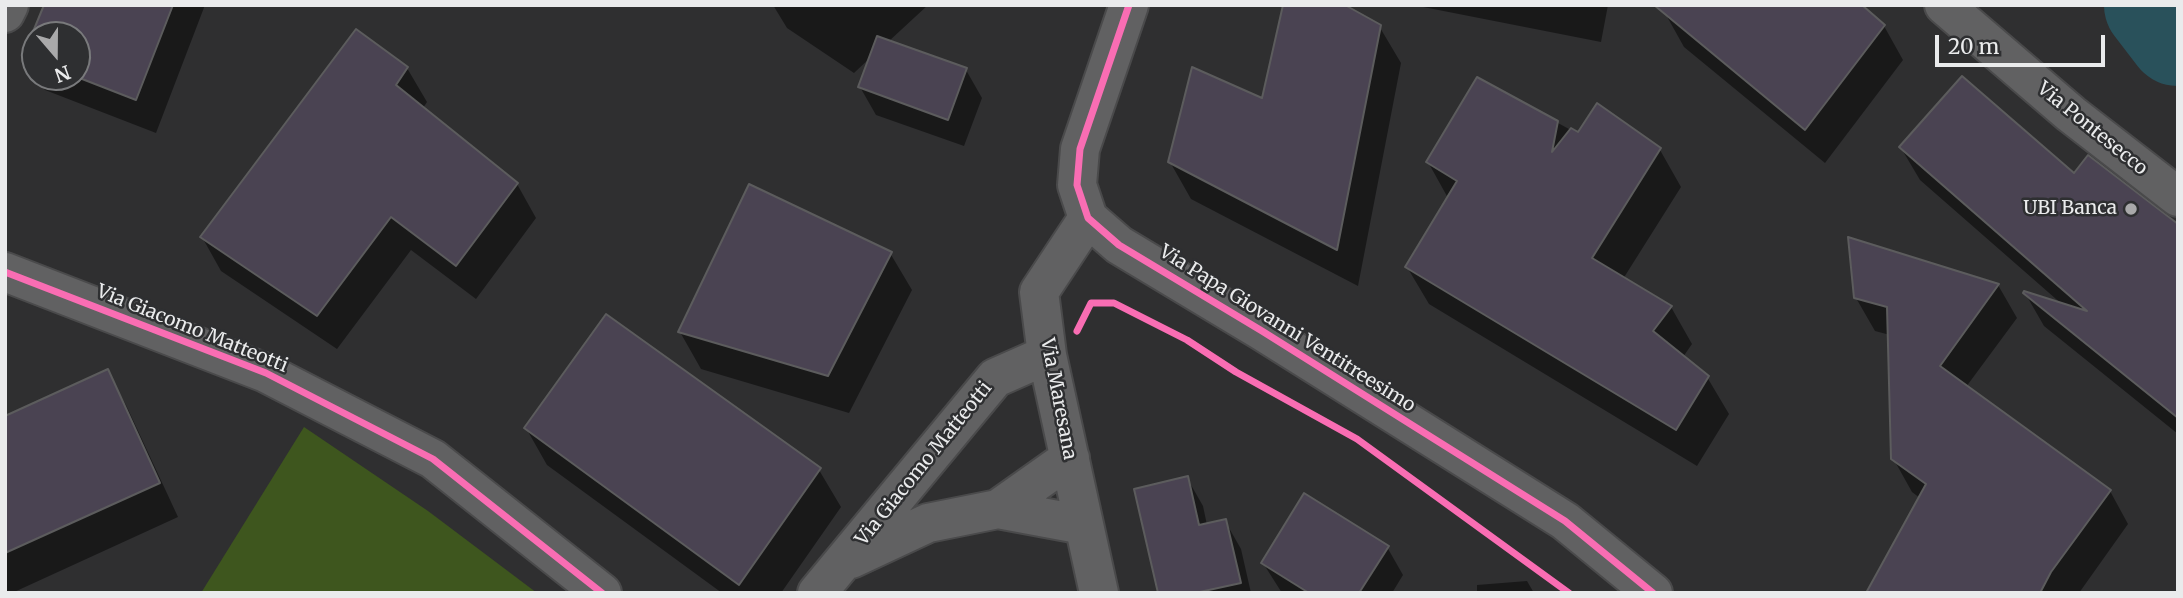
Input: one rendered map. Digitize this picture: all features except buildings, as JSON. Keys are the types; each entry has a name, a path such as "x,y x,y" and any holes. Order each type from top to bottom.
{"street":[{"path":"5,13 9,5"},
{"path":"1088,218 1077,185 1080,149 1129,5"},
{"name":"Via Pontesecco","path":"1944,5 2071,114 2178,197"},
{"name":"Via Maresana","path":"1088,218 1040,292 1047,355 1099,593"},
{"name":"Via Papa Giovanni Ventitreesimo","path":"1088,218 1119,245 1262,331 1565,521 1653,593"},
{"name":"Via Giacomo Matteotti","path":"5,272 267,373 433,459 602,593"},
{"name":"Via Giacomo Matteotti","path":"817,593 995,378 1047,355"},
{"name":"Via Giacomo Matteotti","path":"998,509 1070,458"},
{"name":"Via Giacomo Matteotti","path":"843,563 928,523 998,509 1084,525"}],"green space":[{"path":"304,427 428,511 537,593 201,593"}],"waterway":[{"path":"2155,5 2178,35"}],"cycle path":[{"path":"1129,5 1080,149 1077,185 1088,218 1119,245 1262,331 1565,521 1653,593"},
{"path":"5,272 266,373 433,459 602,593"},
{"path":"1077,331 1091,303 1114,303 1187,340 1236,372 1357,439 1569,593"}],"place":[{"name":"UBI Banca","path":"2131,209"}]}
